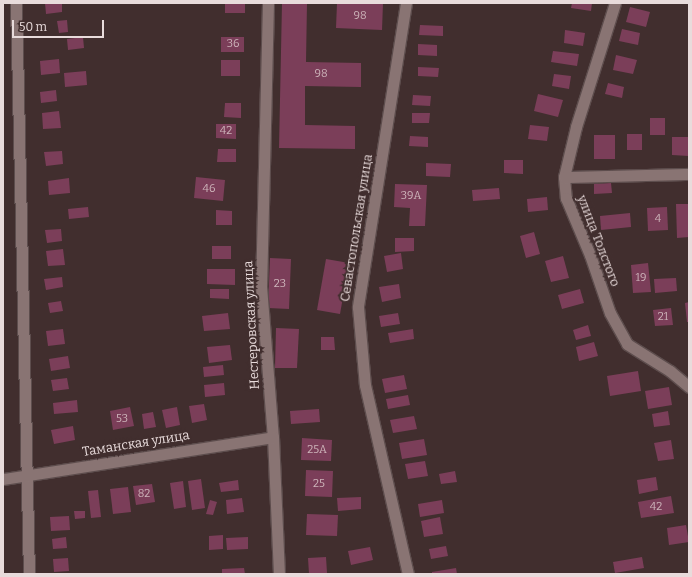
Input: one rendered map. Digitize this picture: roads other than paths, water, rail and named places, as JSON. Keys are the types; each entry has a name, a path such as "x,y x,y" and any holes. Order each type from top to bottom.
{"street":[{"path":"16,3 29,574"},
{"name":"Нестеровская улица","path":"268,3 261,286 273,437 279,574"},
{"name":"Севастопольская улица","path":"406,3 358,307 365,385 408,574"},
{"name":"улица Толстого","path":"614,3 576,127 564,177 566,198 590,255 610,313 627,344 670,371 689,387"},
{"path":"564,177 689,174"},
{"name":"Таманская улица","path":"3,479 273,437"}]}
